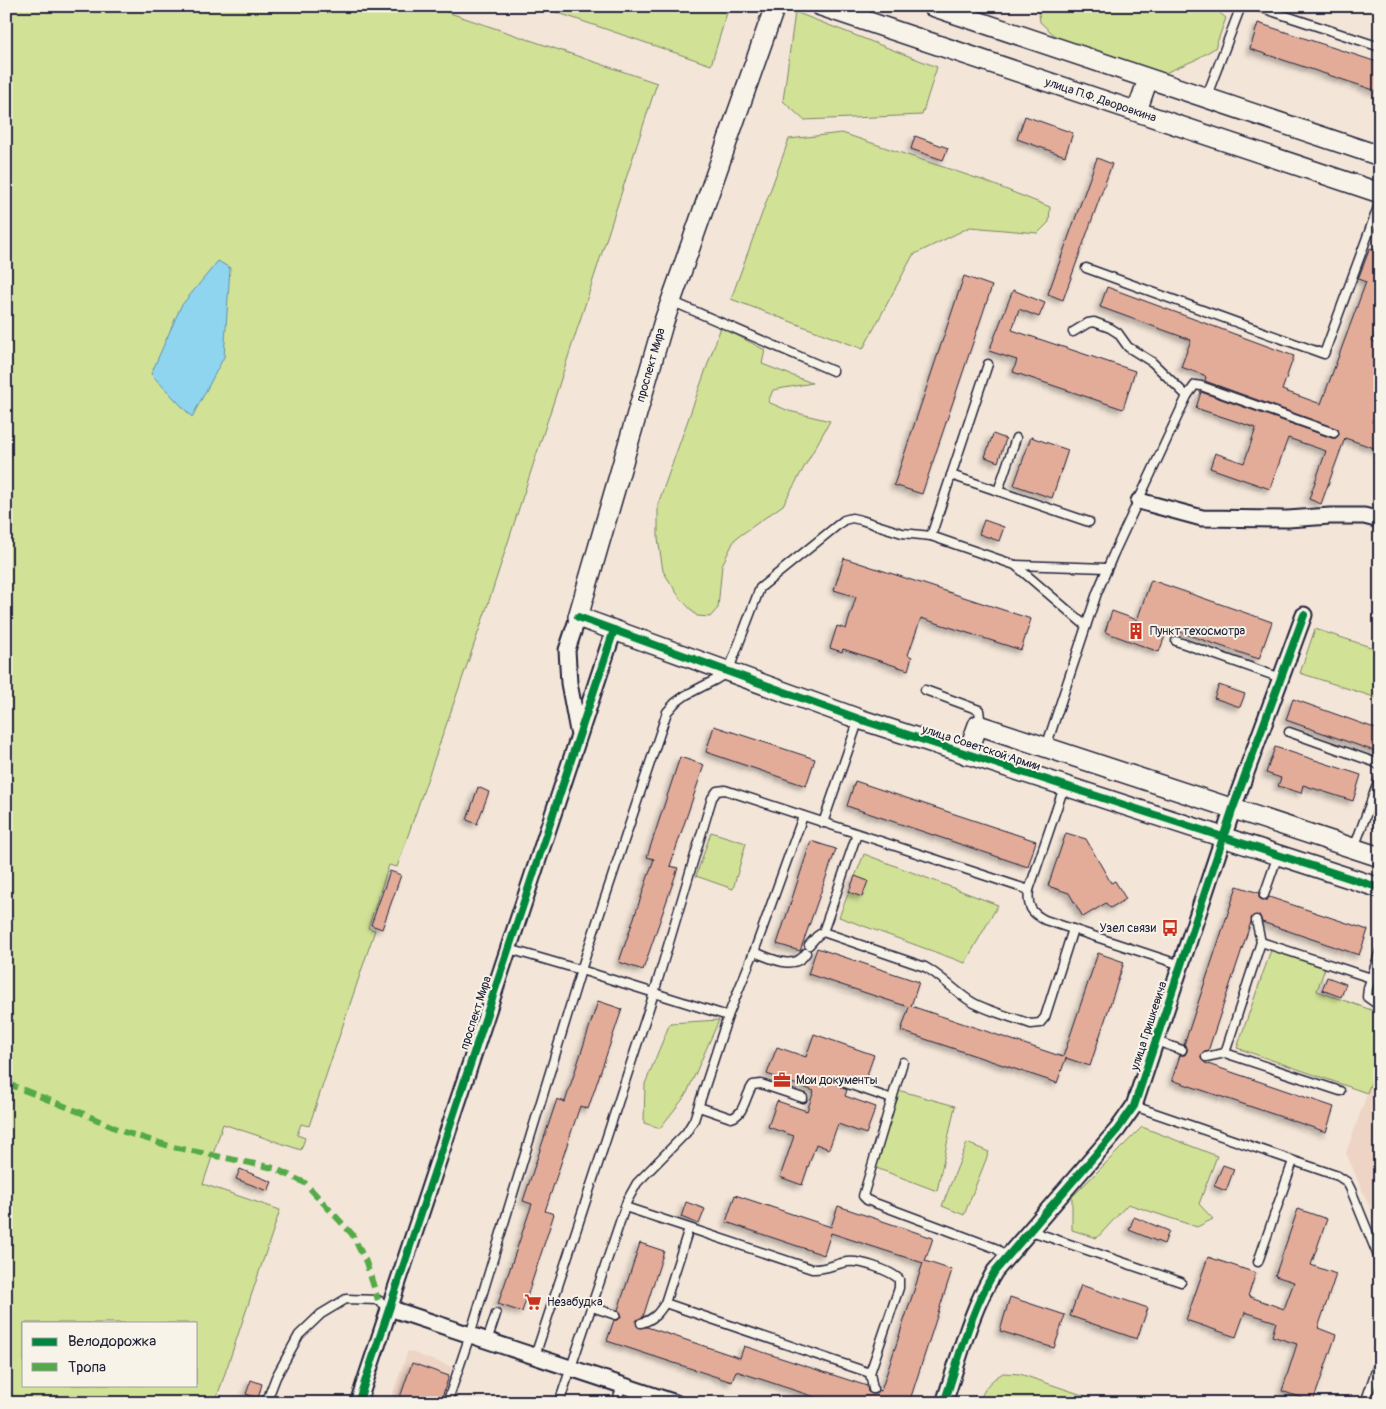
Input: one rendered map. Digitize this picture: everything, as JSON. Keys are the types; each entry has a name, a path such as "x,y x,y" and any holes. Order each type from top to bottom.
{"street":[{"name":"проспект Мира","path":"579,732 569,683 567,650 671,301 775,6"},
{"name":"улица П.Ф. Дворовкина","path":"821,6 1380,193"},
{"path":"932,6 1380,156"},
{"path":"1136,112 1148,78"},
{"path":"1139,501 1202,518 1288,519 1364,516 1380,520"},
{"name":"улица Гришкевича","path":"944,1403 974,1314 986,1285 995,1271 1031,1232 1117,1130 1134,1106 1233,808 1304,615"},
{"name":"улица Советской Армии","path":"578,618 859,719 1380,888"},
{"name":"проспект Мира","path":"358,1403 614,630"},
{"name":"улица Советской Армии","path":"967,755 978,725 1380,857"},
{"path":"389,1308 676,1403"}],"lane":[{"path":"1206,98 1241,6"},
{"path":"1256,6 1380,47"},
{"path":"1086,268 1324,354 1380,202"},
{"path":"671,301 833,371"},
{"path":"1074,332 1088,323 1094,322 1110,328 1118,333 1128,347 1152,362 1187,396"},
{"path":"931,536 988,364"},
{"path":"1046,748 1107,568 1187,396 1195,385 1334,433"},
{"path":"998,491 1016,438"},
{"path":"951,475 1088,522"},
{"path":"447,1403 470,1336 582,970 667,712 675,703 728,672 760,588 844,520 852,518 902,533 931,536 1015,565 1107,568"},
{"path":"1015,565 1086,626"},
{"path":"1176,641 1282,678"},
{"path":"925,690 979,710 980,718 978,725"},
{"path":"823,823 859,719"},
{"path":"1289,732 1374,762 1380,766"},
{"path":"1354,848 1380,777"},
{"path":"1064,787 1029,890 1028,900 1030,909 1036,915 1073,929 1181,965"},
{"path":"535,1356 654,993 712,798 717,791 725,790 1029,890"},
{"path":"560,1403 625,1207 637,1183 686,1133 694,1120 728,1016 754,952 803,816"},
{"path":"809,945 823,932 857,834"},
{"path":"1264,895 1278,855"},
{"path":"1225,1054 1261,942 1256,920"},
{"path":"823,932 925,967 970,1001 980,1006 1031,1024 1040,1024 1045,1017 1073,929"},
{"path":"1261,942 1371,978"},
{"path":"509,949 728,1016"},
{"path":"1380,951 1368,988 1368,996 1374,1002 1380,1004"},
{"path":"754,952 790,964 802,959 806,953"},
{"path":"1156,1041 1182,1050"},
{"path":"1206,1057 1225,1054 1340,1091"},
{"path":"903,1062 863,1196 867,1200 995,1248 1008,1257"},
{"path":"842,1082 892,1099"},
{"path":"698,1108 731,1118 736,1117 740,1112 748,1090 753,1084 760,1084 803,1098"},
{"path":"1134,1106 1338,1176 1347,1182 1380,1261"},
{"path":"1258,1262 1293,1161"},
{"path":"625,1207 812,1269 823,1270 846,1262 858,1262 893,1273 899,1279 900,1288 870,1373 873,1389"},
{"path":"641,1323 654,1317 665,1303 689,1228"},
{"path":"1031,1232 1181,1282"},
{"path":"266,1403 276,1377 299,1335 321,1314 346,1299 378,1300 389,1308"},
{"path":"665,1303 870,1373"},
{"path":"592,1307 616,1315"},
{"path":"487,1341 496,1314"},
{"path":"1365,1403 1380,1359"},
{"path":"616,1403 622,1385"}],"shaded area":[{"path":"1380,1058 1380,1231 1346,1153"},
{"path":"408,1351 452,1367 440,1403 389,1403"}],"green space":[{"path":"6,6 429,6 657,83 486,610 397,867 389,865 368,928 375,930 309,1126 301,1124 297,1135 305,1138 301,1150 223,1124 203,1184 280,1210 215,1403 6,1403"},
{"path":"538,6 729,6 711,65"},
{"path":"1038,6 1211,6 1226,18 1215,48 1195,60 1158,76 1063,43 1040,22"},
{"path":"795,12 937,67 922,115 804,120 783,101"},
{"path":"842,133 982,180 1050,207 1049,222 1038,233 970,227 913,255 863,349 731,299 789,139"},
{"path":"721,327 765,350 762,364 812,383 773,390 768,402 789,411 830,421 783,505 735,539 722,565 718,608 710,617 697,616 680,598 663,571 658,538 658,504"},
{"path":"1315,629 1380,650 1380,699 1300,673"},
{"path":"711,832 746,843 733,889 696,876"},
{"path":"864,854 998,905 965,963 839,917"},
{"path":"1271,950 1325,968 1317,991 1380,1013 1380,1058 1367,1093 1237,1048"},
{"path":"719,1020 686,1095 660,1128 644,1123 645,1084 670,1023"},
{"path":"894,1089 955,1106 937,1191 871,1166"},
{"path":"1142,1127 1217,1156 1199,1204 1213,1219 1197,1227 1128,1204 1097,1238 1072,1230 1072,1197"},
{"path":"967,1143 989,1152 964,1215 942,1206"},
{"path":"1003,1373 1020,1374 1106,1403 979,1403 988,1385"}],"water":[{"path":"218,261 230,268 224,357 192,417 151,374 181,306"}],"building":[{"path":"1258,23 1380,63 1380,92 1250,49"},
{"path":"1025,116 1073,133 1065,156 1017,139"},
{"path":"915,136 948,148 943,160 911,149"},
{"path":"1097,158 1112,164 1063,300 1048,294"},
{"path":"1370,248 1380,251 1380,319 1372,341 1380,344 1380,400 1372,422 1380,425 1380,450 1345,438 1321,504 1309,499 1326,451 1288,438 1270,489 1210,468 1215,453 1244,463 1256,428 1196,408 1201,392 1332,438 1336,438 1339,435 1338,429 1205,381 1206,377 1204,375 1181,367 1191,340 1100,307 1107,287 1294,356 1282,390 1321,404 1366,282 1358,279"},
{"path":"964,276 992,286 922,494 894,485"},
{"path":"1013,290 1045,303 1039,317 1019,309 1012,330 1135,371 1123,409 1013,372 1017,360 989,351"},
{"path":"993,434 1006,439 998,462 985,457"},
{"path":"1031,437 1068,450 1052,498 1014,485"},
{"path":"984,520 1004,527 999,541 979,534"},
{"path":"844,558 1031,619 1021,650 921,618 908,655 912,657 908,670 843,649 842,652 830,648 837,626 846,629 856,597 834,590"},
{"path":"1151,580 1272,622 1259,659 1168,628 1159,652 1105,632 1112,611 1137,620"},
{"path":"1219,685 1245,694 1240,707 1214,698"},
{"path":"1293,699 1380,730 1380,753 1286,720"},
{"path":"714,726 815,759 806,786 706,752"},
{"path":"1275,747 1361,775 1353,801 1303,785 1301,793 1278,786 1281,778 1266,773"},
{"path":"680,757 704,765 670,866 678,868 643,970 619,962 654,859 647,857"},
{"path":"855,781 1036,841 1028,867 847,806"},
{"path":"478,787 489,792 477,824 467,820"},
{"path":"1066,833 1086,839 1111,883 1115,881 1126,899 1110,908 1106,903 1083,917 1069,893 1048,886"},
{"path":"811,841 836,849 800,951 777,944"},
{"path":"390,871 401,875 382,929 371,925"},
{"path":"855,876 868,881 862,897 849,892"},
{"path":"1237,886 1259,893 1259,898 1263,900 1267,900 1269,897 1368,930 1359,955 1262,922 1260,916 1253,916 1208,1051 1201,1056 1205,1063 1334,1107 1326,1132 1172,1080 1180,1055 1185,1055 1187,1051 1187,1047 1184,1045"},
{"path":"817,948 919,982 911,1006 1063,1057 1098,953 1124,962 1090,1066 1066,1058 1057,1083 901,1031 909,1007 808,974"},
{"path":"1327,977 1346,984 1341,997 1322,990"},
{"path":"598,1001 622,1009 588,1109 580,1106 545,1211 554,1214 522,1312 498,1304 532,1204 523,1201 557,1099 565,1102"},
{"path":"814,1034 874,1055 865,1081 852,1076 851,1079 841,1076 836,1083 847,1090 845,1096 876,1107 866,1134 838,1124 829,1149 816,1144 802,1185 780,1177 794,1136 768,1127 777,1101 807,1111 814,1091 767,1074 777,1047 806,1057"},
{"path":"1223,1165 1234,1169 1226,1191 1214,1186"},
{"path":"240,1169 272,1182 268,1191 236,1179"},
{"path":"735,1195 831,1227 838,1206 933,1238 925,1261 952,1270 909,1403 833,1403 736,1371 732,1382 607,1341 614,1320 618,1320 621,1317 621,1313 618,1310 640,1243 664,1251 643,1317 636,1321 638,1327 647,1327 740,1358 744,1346 867,1386 868,1392 872,1394 876,1394 878,1390 881,1391 923,1263 831,1233 824,1255 726,1222"},
{"path":"686,1202 705,1209 699,1224 681,1217"},
{"path":"1298,1209 1327,1219 1311,1265 1336,1274 1318,1328 1336,1335 1313,1402 1282,1391 1297,1344 1272,1336 1276,1322 1245,1312 1236,1337 1186,1320 1208,1257 1256,1273 1248,1296 1284,1309 1294,1282 1275,1276"},
{"path":"1134,1217 1169,1231 1164,1244 1129,1230"},
{"path":"1081,1285 1148,1308 1137,1339 1070,1316"},
{"path":"1010,1297 1065,1315 1054,1348 1000,1331"},
{"path":"412,1363 449,1376 440,1403 398,1403"},
{"path":"251,1380 262,1384 258,1398 246,1394"}],"marked path":[{"path":"6,1083 124,1132 173,1147 274,1168 305,1183 352,1234 366,1262 378,1300"}],"cycle path":[{"path":"944,1403 972,1319 986,1286 995,1271 1117,1130 1134,1106 1233,808 1304,615"},
{"path":"578,617 859,719 1380,888"},
{"path":"358,1403 614,630"}],"place":[{"name":"Пункт техосмотра","path":"1136,631"},
{"name":"Узел связи","path":"1170,928"},
{"name":"Мои документы","path":"782,1080"},
{"name":"Незабудка","path":"533,1302"}]}
